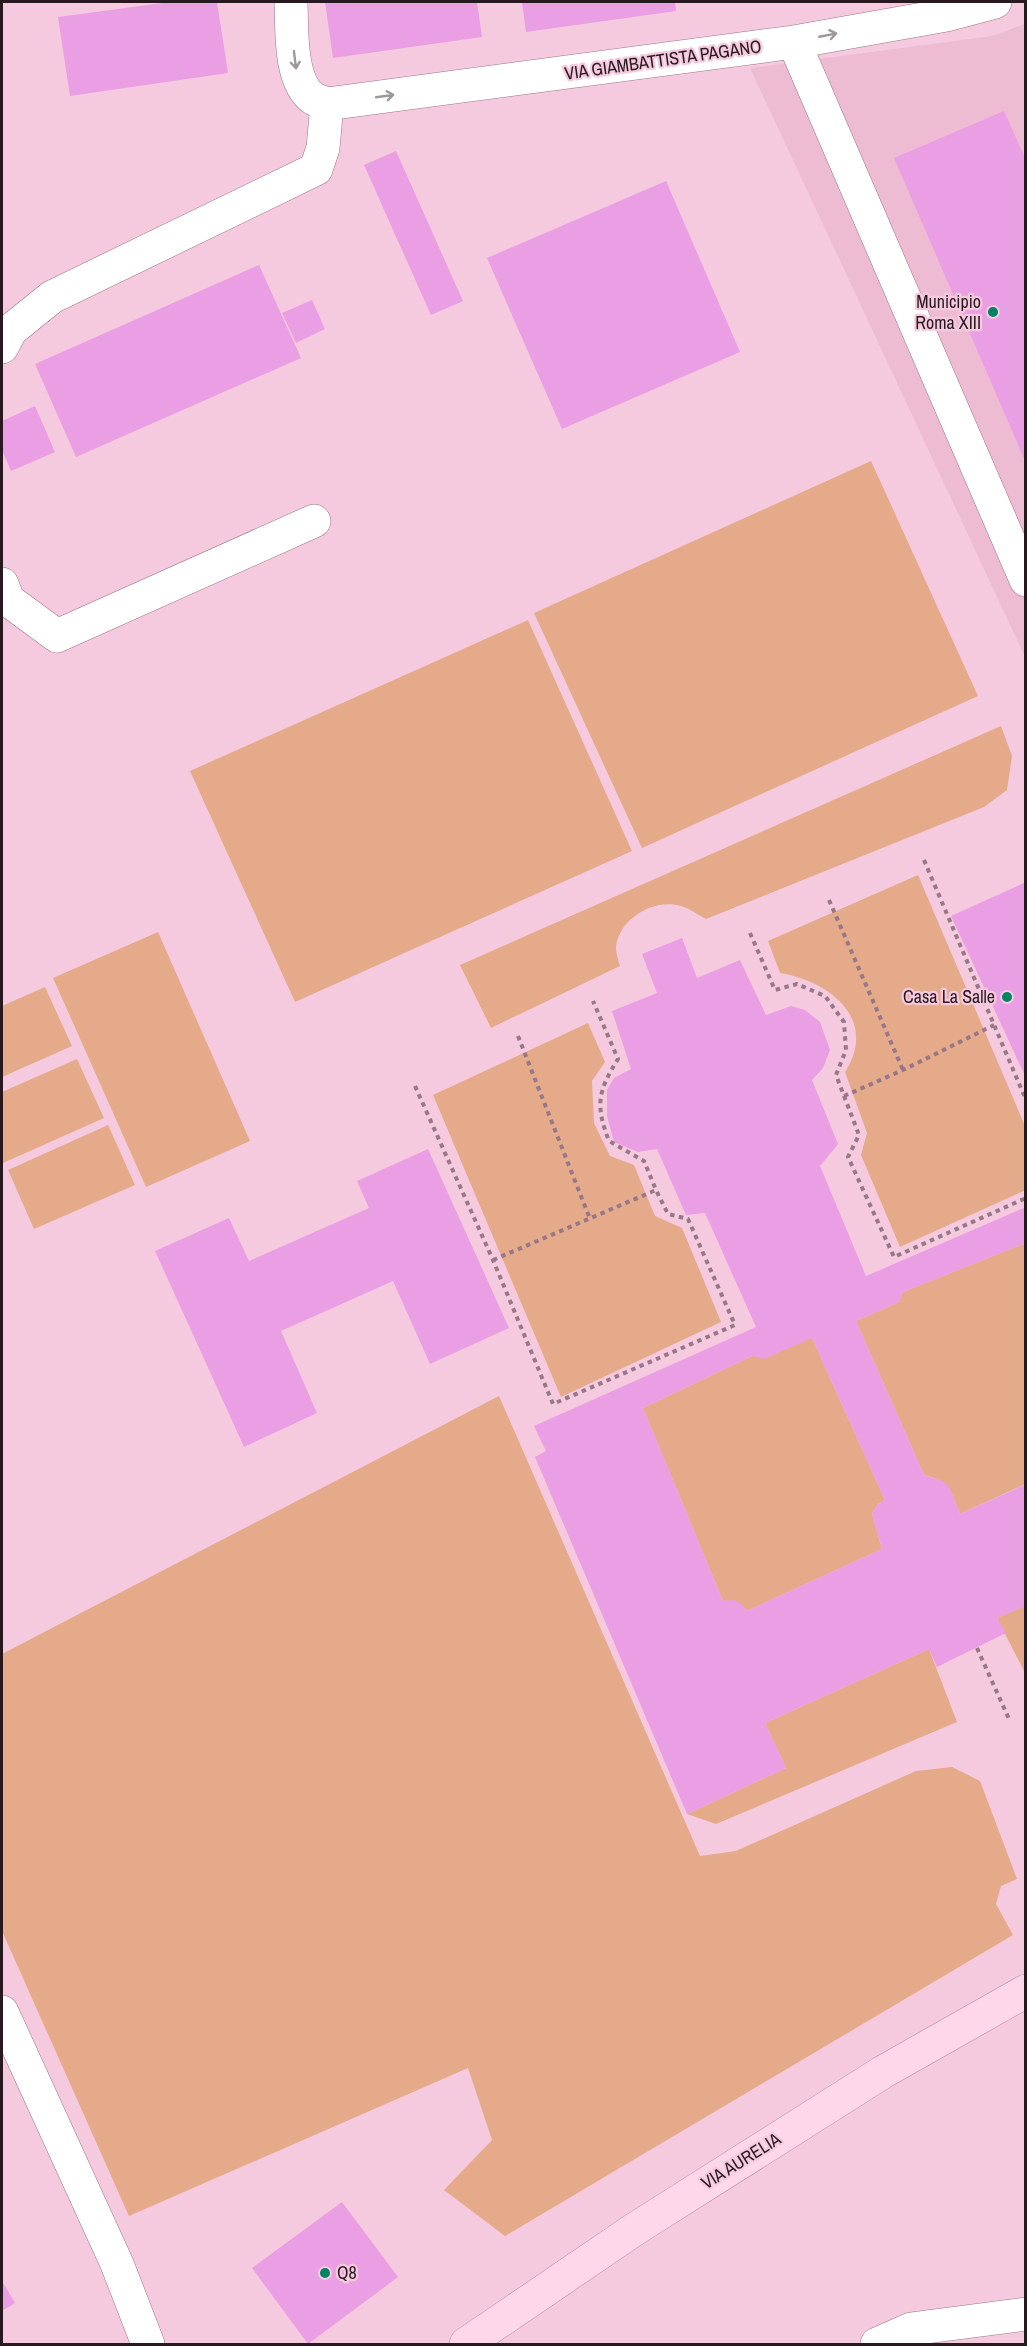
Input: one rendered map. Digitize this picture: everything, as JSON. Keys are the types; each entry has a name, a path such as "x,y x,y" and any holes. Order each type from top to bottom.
{"main road":[{"name":"VIA AURELIA","path":"466,2344 635,2229 844,2096 1026,1991"}],"street":[{"path":"2,347 11,330 52,297 316,169 323,148 327,104 308,93 297,72 291,2"},
{"name":"VIA GIAMBATTISTA PAGANO","path":"327,104 794,42 945,8 995,2"},
{"path":"794,42 1026,580"},
{"path":"2,584 8,600 57,636 314,521"},
{"path":"2,2012 117,2264 148,2344"},
{"path":"877,2344 911,2329 1026,2314"}],"path":[{"path":"924,860 1026,1100"},
{"path":"828,900 903,1070"},
{"path":"750,933 775,990 797,984 825,996 844,1022 846,1050 836,1075 859,1136 849,1157 894,1257 1026,1198"},
{"path":"415,1086 493,1260 553,1404 735,1326 688,1220 668,1214 644,1161 609,1141 602,1123 600,1094 607,1076 618,1059 593,1001"},
{"path":"844,1096 994,1025"},
{"path":"518,1036 590,1219"},
{"path":"493,1260 656,1190"},
{"path":"977,1648 1009,1719"}],"shaded area":[{"path":"1025,24 1025,657 750,68 992,36"},
{"path":"871,461 978,696 642,848 534,613"},
{"path":"528,620 632,851 295,1002 190,771"},
{"path":"1001,726 1012,756 1007,790 984,807 706,919 681,906 670,904 649,908 639,913 623,928 616,947 620,966 491,1028 460,965"},
{"path":"918,875 1025,1126 1026,1190 900,1247 861,1155 867,1133 845,1072 854,1053 856,1035 852,1019 844,1006 816,984 780,973 768,941"},
{"path":"158,932 250,1141 146,1187 53,978"},
{"path":"45,987 72,1046 2,1077 2,1006"},
{"path":"588,1023 605,1062 592,1081 594,1123 610,1156 634,1165 655,1216 682,1228 721,1322 561,1397 433,1095"},
{"path":"77,1059 104,1118 3,1163 2,1092"},
{"path":"108,1125 135,1185 34,1229 8,1170"},
{"path":"1023,1244 1026,1249 1025,1484 960,1514 948,1488 939,1480 924,1475 856,1321 899,1302 903,1292"},
{"path":"812,1338 885,1500 878,1504 872,1514 882,1549 747,1611 736,1602 723,1601 643,1408 752,1356"},
{"path":"499,1396 700,1856 736,1851 916,1771 952,1767 980,1781 1017,1879 1001,1886 996,1904 1013,1935 505,2236 444,2190 492,2140 468,2068 129,2216 2,1931 2,1654"},
{"path":"1025,1606 1025,1673 997,1618"},
{"path":"929,1649 957,1722 716,1824 687,1814 786,1768 765,1723"}],"building":[{"path":"170,2 217,2 228,73 70,96 58,17"},
{"path":"325,2 477,2 482,37 333,58"},
{"path":"522,2 675,2 676,11 526,32"},
{"name":"Municipio Roma XIII","path":"1004,111 1026,160 1026,463 894,158"},
{"path":"396,151 463,301 431,315 364,165"},
{"path":"666,181 740,352 562,429 487,258"},
{"path":"259,265 301,358 76,457 35,364"},
{"path":"312,300 325,329 296,343 282,313"},
{"path":"35,406 55,452 11,471 2,450 2,421"},
{"name":"Casa La Salle","path":"1026,882 1026,1078 951,916"},
{"path":"682,938 697,978 740,960 766,1015 791,1006 805,1010 820,1022 830,1050 823,1068 812,1080 838,1144 820,1166 866,1276 1026,1207 1026,1249 1023,1244 903,1292 899,1302 856,1321 924,1475 943,1481 950,1488 960,1514 1026,1484 1026,1606 997,1618 1006,1633 937,1667 929,1649 765,1723 786,1768 687,1814 535,1457 546,1451 534,1426 756,1327 705,1213 686,1215 657,1149 638,1152 614,1142 607,1116 607,1090 614,1078 631,1069 612,1011 657,993 642,954","holes":["812,1338 885,1500 878,1504 872,1514 882,1549 747,1611 734,1600 723,1601 643,1408 752,1356 764,1359"]},
{"path":"428,1149 509,1328 430,1364 393,1281 281,1331 317,1413 244,1447 155,1251 229,1218 249,1261 369,1208 357,1181"},
{"name":"Q8","path":"342,2202 398,2277 308,2344 252,2268"},
{"path":"2,2281 15,2303 2,2311"}],"place":[{"name":"Municipio Roma XIII","path":"993,312"},
{"name":"Casa La Salle","path":"1007,997"},
{"name":"Q8","path":"325,2273"}]}
